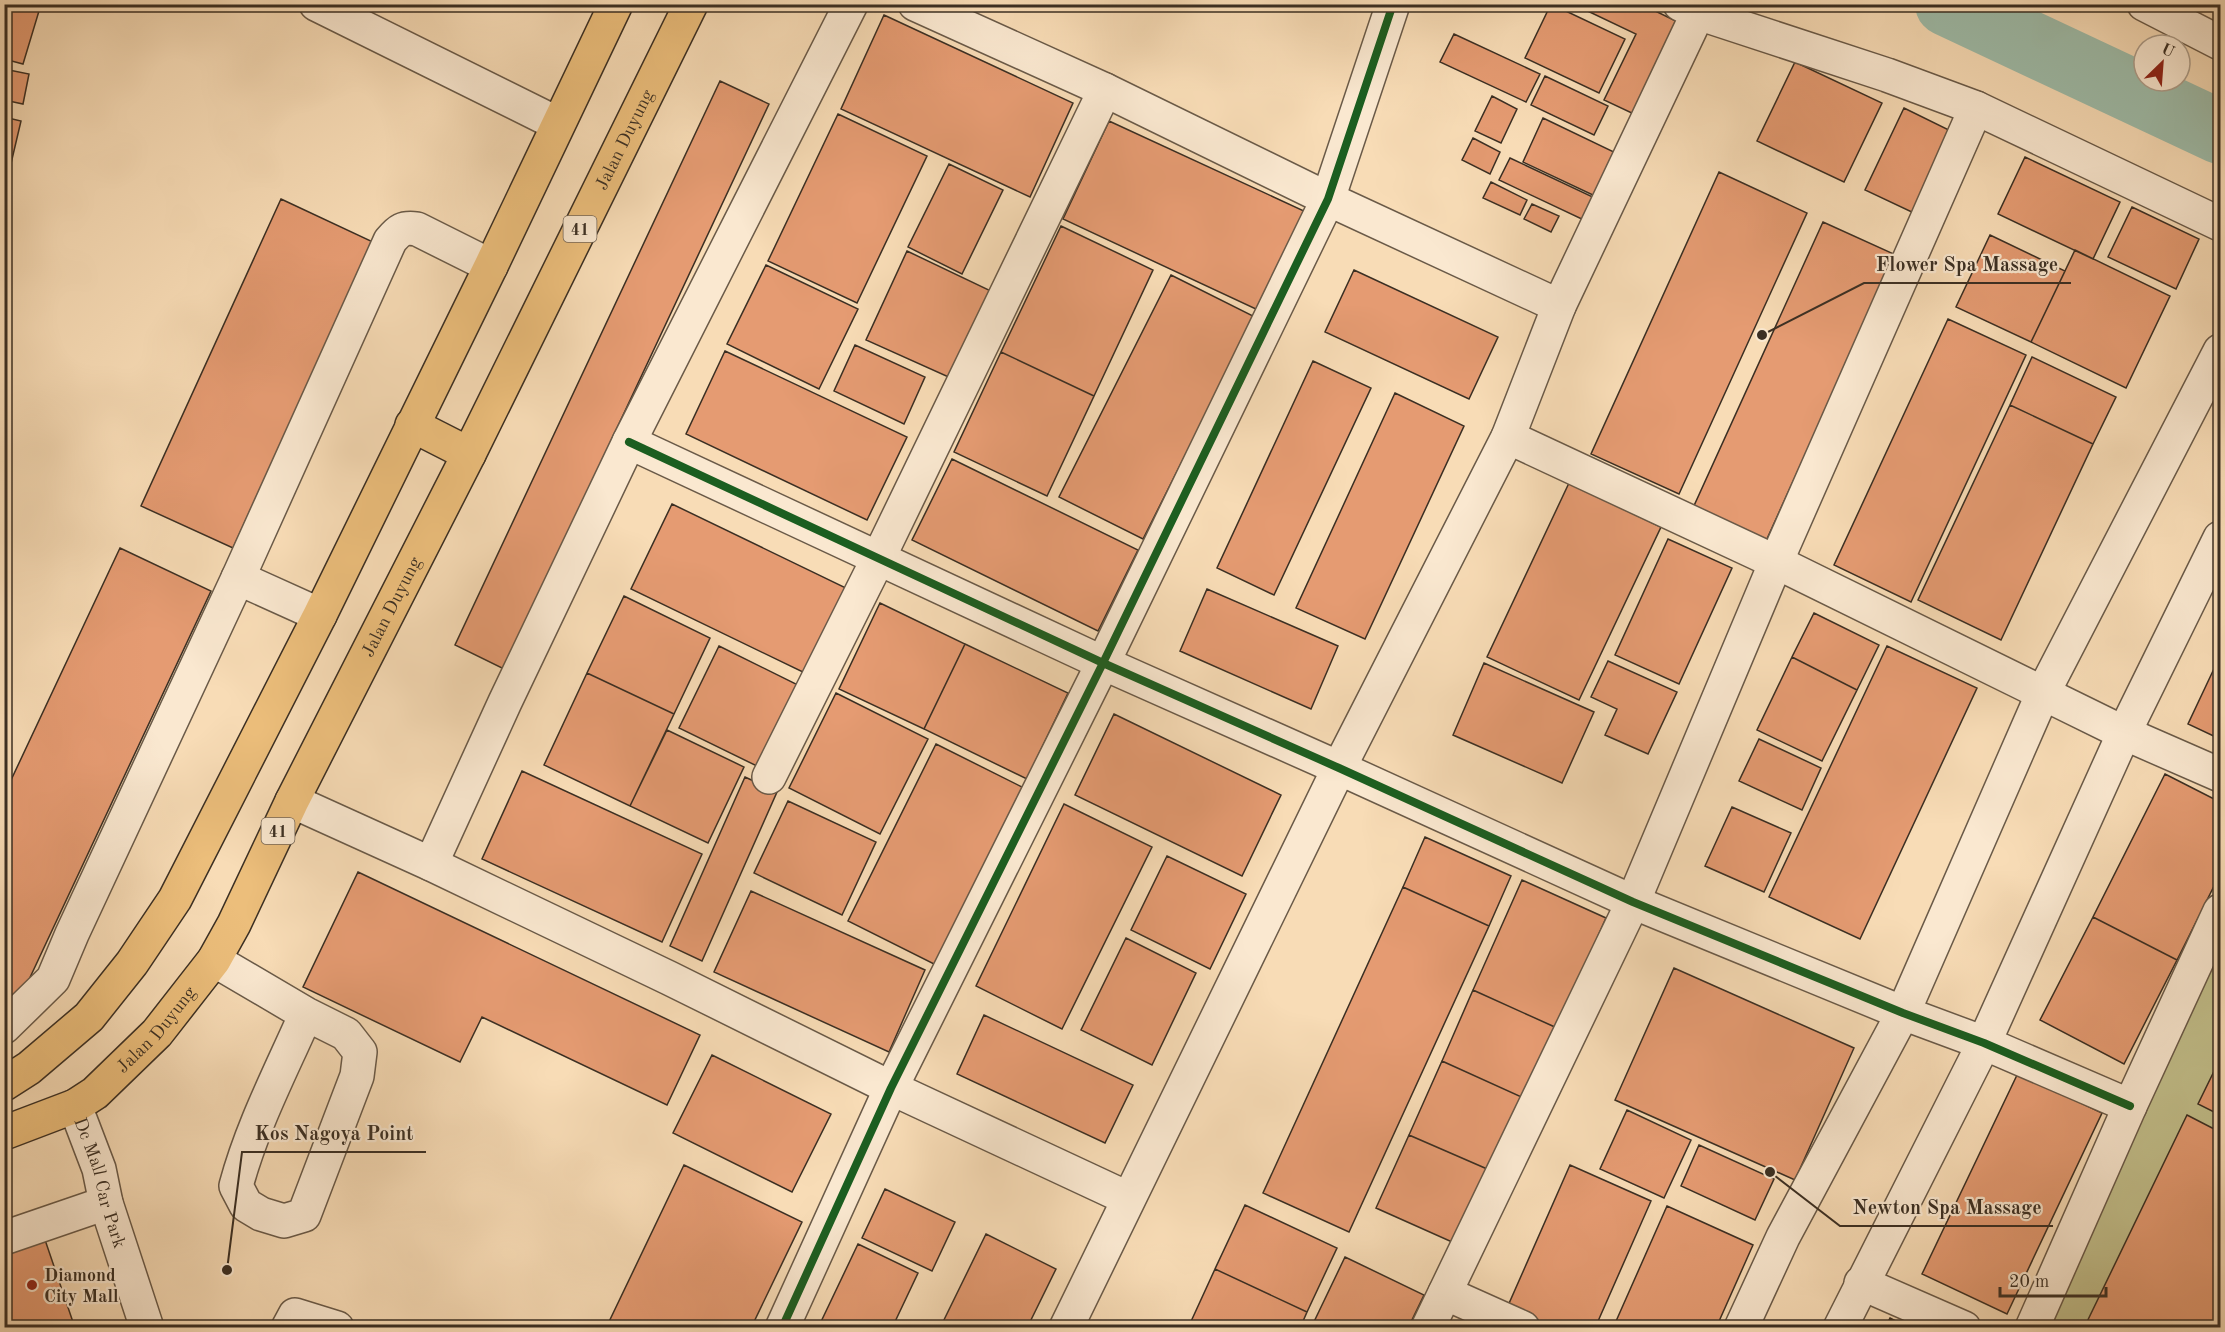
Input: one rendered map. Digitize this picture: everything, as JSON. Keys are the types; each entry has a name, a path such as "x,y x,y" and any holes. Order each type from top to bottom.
{"highway":[{"path":"4,1084 29,1068 88,1017 137,955 175,899 320,615 616,4"},
{"name":"Jalan Duyung","path":"4,1133 75,1106 95,1093 158,1033 214,960 234,924 292,801 469,454 691,4"},
{"path":"412,424 469,454"}],"street":[{"path":"316,4 558,124"},
{"path":"431,864 505,702 629,442 850,4"},
{"path":"915,4 1105,90 1328,199 1559,306"},
{"path":"782,1328 891,1088 1102,663 1328,199 1393,4"},
{"path":"2144,4 2220,43"},
{"path":"1066,1328 1127,1198 1339,768 1508,437 1559,306 1689,9 1887,75 1976,108 2220,224"},
{"path":"769,777 879,557 1105,90"},
{"path":"1428,1328 1633,902 1776,562 1976,108"},
{"path":"4,1027 53,979 72,933 238,578 390,241 399,230 417,229 491,266"},
{"path":"1741,1328 1783,1237 1903,1013 2043,693 2220,351"},
{"path":"1508,437 1776,562 2124,734 2220,776"},
{"path":"629,442 1102,663 1633,902 1903,1013 1984,1043 2130,1106"},
{"path":"1840,1328 1984,1043 2124,734 2220,538"},
{"path":"238,578 320,615"},
{"path":"292,801 431,864 891,1088 1127,1198"},
{"path":"2032,1328 2130,1106 2220,911"},
{"path":"214,960 306,1014 346,1034 360,1052 357,1076 304,1215 284,1221 261,1214 246,1205 236,1186 260,1114 306,1014"},
{"name":"Dc Mall Car Park","path":"75,1106 99,1169 106,1203 147,1328"},
{"path":"4,1238 106,1203"},
{"path":"1862,1283 1964,1328"},
{"path":"1445,1293 1523,1328"},
{"path":"288,1328 295,1316 337,1328"}],"shaded area":[{"path":"2220,944 2220,1327 2023,1327"}],"building":[{"path":"4,4 15,4 39,11 23,64 4,59"},
{"path":"1551,4 1625,39 1599,93 1525,58"},
{"path":"1641,4 1680,23 1636,115 1604,100 1636,34 1575,5"},
{"path":"884,15 1073,103 1030,197 841,109"},
{"path":"1454,34 1540,74 1526,102 1440,62"},
{"path":"1795,62 1882,103 1844,182 1757,141"},
{"path":"4,69 29,74 23,104 4,100"},
{"path":"1545,76 1608,106 1594,135 1531,105"},
{"path":"720,81 769,104 504,669 455,645"},
{"path":"1492,96 1517,109 1501,143 1475,131"},
{"path":"1904,108 1955,133 1916,214 1865,190"},
{"path":"838,114 927,156 857,303 768,261"},
{"path":"4,117 21,121 5,189 4,188"},
{"path":"1543,118 1616,153 1595,196 1523,162"},
{"path":"1109,121 1304,211 1258,310 1063,219"},
{"path":"1473,138 1500,152 1490,174 1462,160"},
{"path":"2025,157 2120,202 2093,259 1998,214"},
{"path":"1510,158 1597,199 1586,221 1499,180"},
{"path":"949,164 1003,190 962,274 908,247"},
{"path":"1719,172 1807,213 1679,494 1591,454"},
{"path":"1491,182 1527,200 1520,215 1483,198"},
{"path":"281,199 373,242 233,548 141,506"},
{"path":"1532,204 1559,216 1551,232 1524,219"},
{"path":"2132,207 2199,239 2176,289 2108,257"},
{"path":"1823,222 1896,255 1766,541 1693,508"},
{"path":"1061,226 1153,270 1094,396 1001,352"},
{"path":"1990,235 2065,271 2031,342 1956,307"},
{"path":"2075,250 2170,296 2126,388 2031,342"},
{"path":"907,251 993,292 953,379 866,340"},
{"path":"766,265 858,309 819,389 727,344"},
{"path":"1354,270 1498,337 1469,399 1325,332"},
{"path":"1171,275 1255,317 1143,539 1059,497"},
{"path":"1948,319 2026,355 1911,602 1834,565"},
{"path":"855,345 925,377 904,424 834,391"},
{"path":"725,351 907,437 867,520 686,434"},
{"path":"1001,352 1094,396 1047,496 954,452"},
{"path":"2032,357 2116,397 2093,444 2010,405"},
{"path":"1313,361 1371,388 1274,595 1217,568"},
{"path":"1395,393 1464,426 1365,639 1296,608"},
{"path":"2010,405 2093,444 2001,640 1918,600"},
{"path":"952,459 1138,550 1098,631 912,540"},
{"path":"1569,483 1661,527 1579,700 1487,657"},
{"path":"672,504 848,589 807,674 631,589"},
{"path":"1668,539 1732,568 1679,684 1615,655"},
{"path":"120,548 211,591 11,1018 4,1015 4,795"},
{"path":"1207,589 1338,646 1311,709 1180,651"},
{"path":"624,596 710,638 674,714 587,673"},
{"path":"880,603 965,644 924,729 839,689"},
{"path":"1814,613 1879,645 1857,690 1792,657"},
{"path":"965,644 1068,693 1027,779 924,729"},
{"path":"719,646 800,686 761,768 679,728"},
{"path":"1887,646 1977,688 1860,939 1769,897"},
{"path":"2220,656 2220,739 2188,724"},
{"path":"1792,657 1857,690 1822,761 1757,730"},
{"path":"1608,661 1677,692 1648,754 1605,735 1617,709 1591,697"},
{"path":"1484,663 1594,712 1562,783 1453,735"},
{"path":"587,673 674,714 630,806 544,765"},
{"path":"836,693 928,739 880,834 789,788"},
{"path":"1114,714 1281,795 1242,876 1075,795"},
{"path":"667,730 744,767 708,843 630,806"},
{"path":"1759,739 1821,768 1802,810 1739,781"},
{"path":"936,744 1024,788 936,965 848,921"},
{"path":"522,771 702,854 662,942 482,859"},
{"path":"2165,774 2220,802 2220,874 2177,960 2093,917"},
{"path":"745,777 777,792 702,961 670,946"},
{"path":"788,801 876,842 842,915 754,873"},
{"path":"1064,804 1152,847 1062,1029 976,986"},
{"path":"1732,807 1791,833 1764,892 1705,866"},
{"path":"1425,837 1511,876 1489,926 1403,887"},
{"path":"1167,856 1246,894 1210,969 1131,930"},
{"path":"358,872 700,1035 667,1105 482,1017 460,1062 303,987"},
{"path":"1522,880 1606,918 1557,1028 1473,990"},
{"path":"1403,887 1489,926 1349,1232 1263,1193"},
{"path":"751,891 925,970 889,1052 714,972"},
{"path":"2093,917 2177,960 2124,1064 2040,1020"},
{"path":"1126,938 1196,973 1152,1065 1081,1030"},
{"path":"1674,968 1854,1048 1795,1180 1615,1100"},
{"path":"1473,990 1557,1028 1526,1099 1442,1061"},
{"path":"984,1015 1133,1085 1105,1143 957,1074"},
{"path":"712,1055 831,1114 792,1192 673,1133"},
{"path":"2220,1059 2220,1115 2198,1104"},
{"path":"1442,1061 1526,1099 1494,1172 1409,1135"},
{"path":"2018,1073 2102,1113 2007,1314 1922,1274"},
{"path":"1627,1110 1691,1140 1664,1198 1600,1169"},
{"path":"2187,1115 2220,1132 2220,1328 2084,1328"},
{"path":"1409,1135 1494,1172 1461,1246 1376,1208"},
{"path":"1699,1145 1774,1179 1755,1220 1681,1186"},
{"path":"684,1165 802,1222 751,1328 606,1328"},
{"path":"1570,1165 1651,1201 1595,1328 1550,1328 1507,1308"},
{"path":"885,1189 955,1222 932,1271 862,1238"},
{"path":"1245,1205 1337,1248 1307,1312 1215,1269"},
{"path":"1667,1206 1753,1245 1716,1328 1613,1328"},
{"name":"Diamond City Mall","path":"42,1231 75,1328 4,1328 4,1243"},
{"path":"986,1234 1056,1269 1027,1328 940,1328"},
{"path":"858,1244 918,1273 892,1328 818,1328"},
{"path":"1345,1257 1424,1295 1408,1328 1311,1328"},
{"path":"1215,1269 1307,1312 1300,1328 1188,1328"},
{"path":"1890,1318 1909,1328 1885,1328"}],"waterway":[{"path":"1947,4 2220,132"}],"cycle path":[{"path":"782,1328 891,1088 1103,663 1328,199 1393,4"},
{"path":"629,442 1103,663 1633,902 1903,1013 1984,1043 2130,1106"}],"place":[{"name":"Flower Spa Massage","path":"1762,335"},
{"name":"Newton Spa Massage","path":"1770,1172"},
{"name":"Kos Nagoya Point","path":"227,1270"},
{"name":"Diamond City Mall","path":"32,1285"}]}
